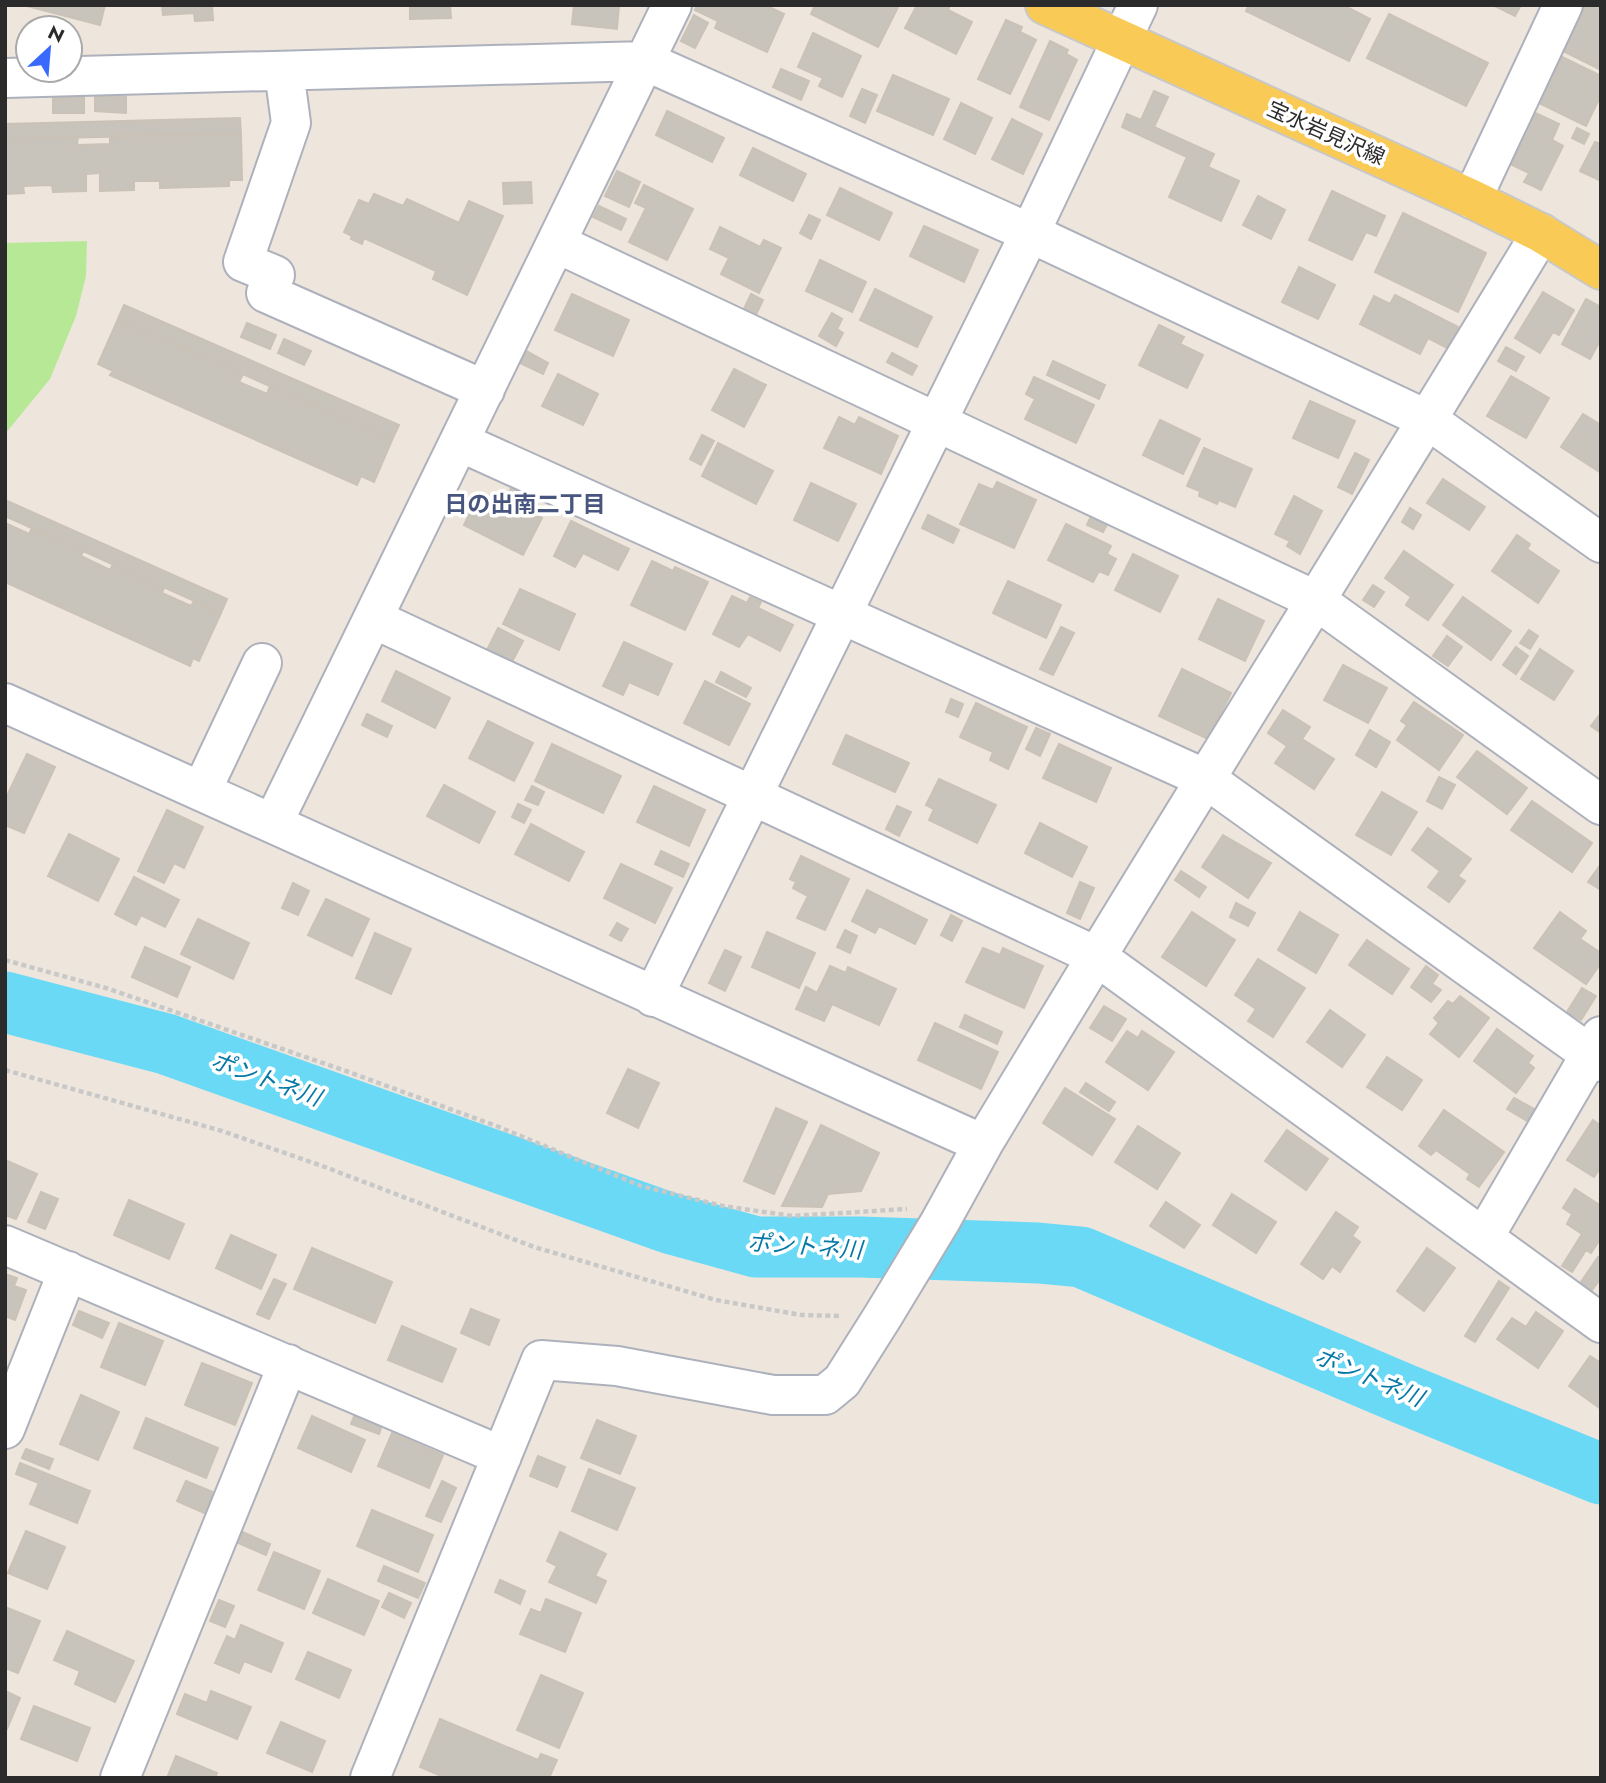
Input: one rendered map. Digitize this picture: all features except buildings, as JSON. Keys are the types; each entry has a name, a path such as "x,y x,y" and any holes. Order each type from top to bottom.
{"main road":[{"name":"宝水岩見沢線","path":"1045,5 1472,199 1541,233 1601,270"}],"street":[{"path":"274,822 672,5"},
{"path":"653,997 1030,233 1138,5"},
{"path":"1472,199 1563,5"},
{"path":"5,78 645,61 1030,233 1428,420 1601,543"},
{"path":"284,71 291,123 243,262 275,275 266,293 485,390"},
{"path":"370,1778 541,1360 617,1366 773,1395 825,1395 842,1381 889,1307 1096,956 1317,601 1541,233"},
{"path":"556,243 1317,601 1601,805"},
{"path":"460,442 1206,779 1597,1051 1485,1237"},
{"path":"374,619 1096,956 1601,1323"},
{"path":"202,790 262,663"},
{"path":"5,703 983,1144"},
{"path":"5,1245 502,1456"},
{"path":"5,1429 68,1271"},
{"path":"120,1778 288,1364"}],"path":[{"path":"5,960 106,988 346,1071 499,1127 641,1185 723,1206 792,1216 944,1214"},
{"path":"5,1070 222,1131 325,1167 534,1247 716,1300 801,1315 889,1307"}],"green space":[{"path":"87,241 86,276 76,316 50,379 5,434 5,243"}],"waterway":[{"name":"ポントネ川","path":"5,1002 166,1044 669,1223 756,1247 860,1247 1081,1257 1601,1474"}],"district":[{"name":"日の出南二丁目","path":"525,504"}]}
